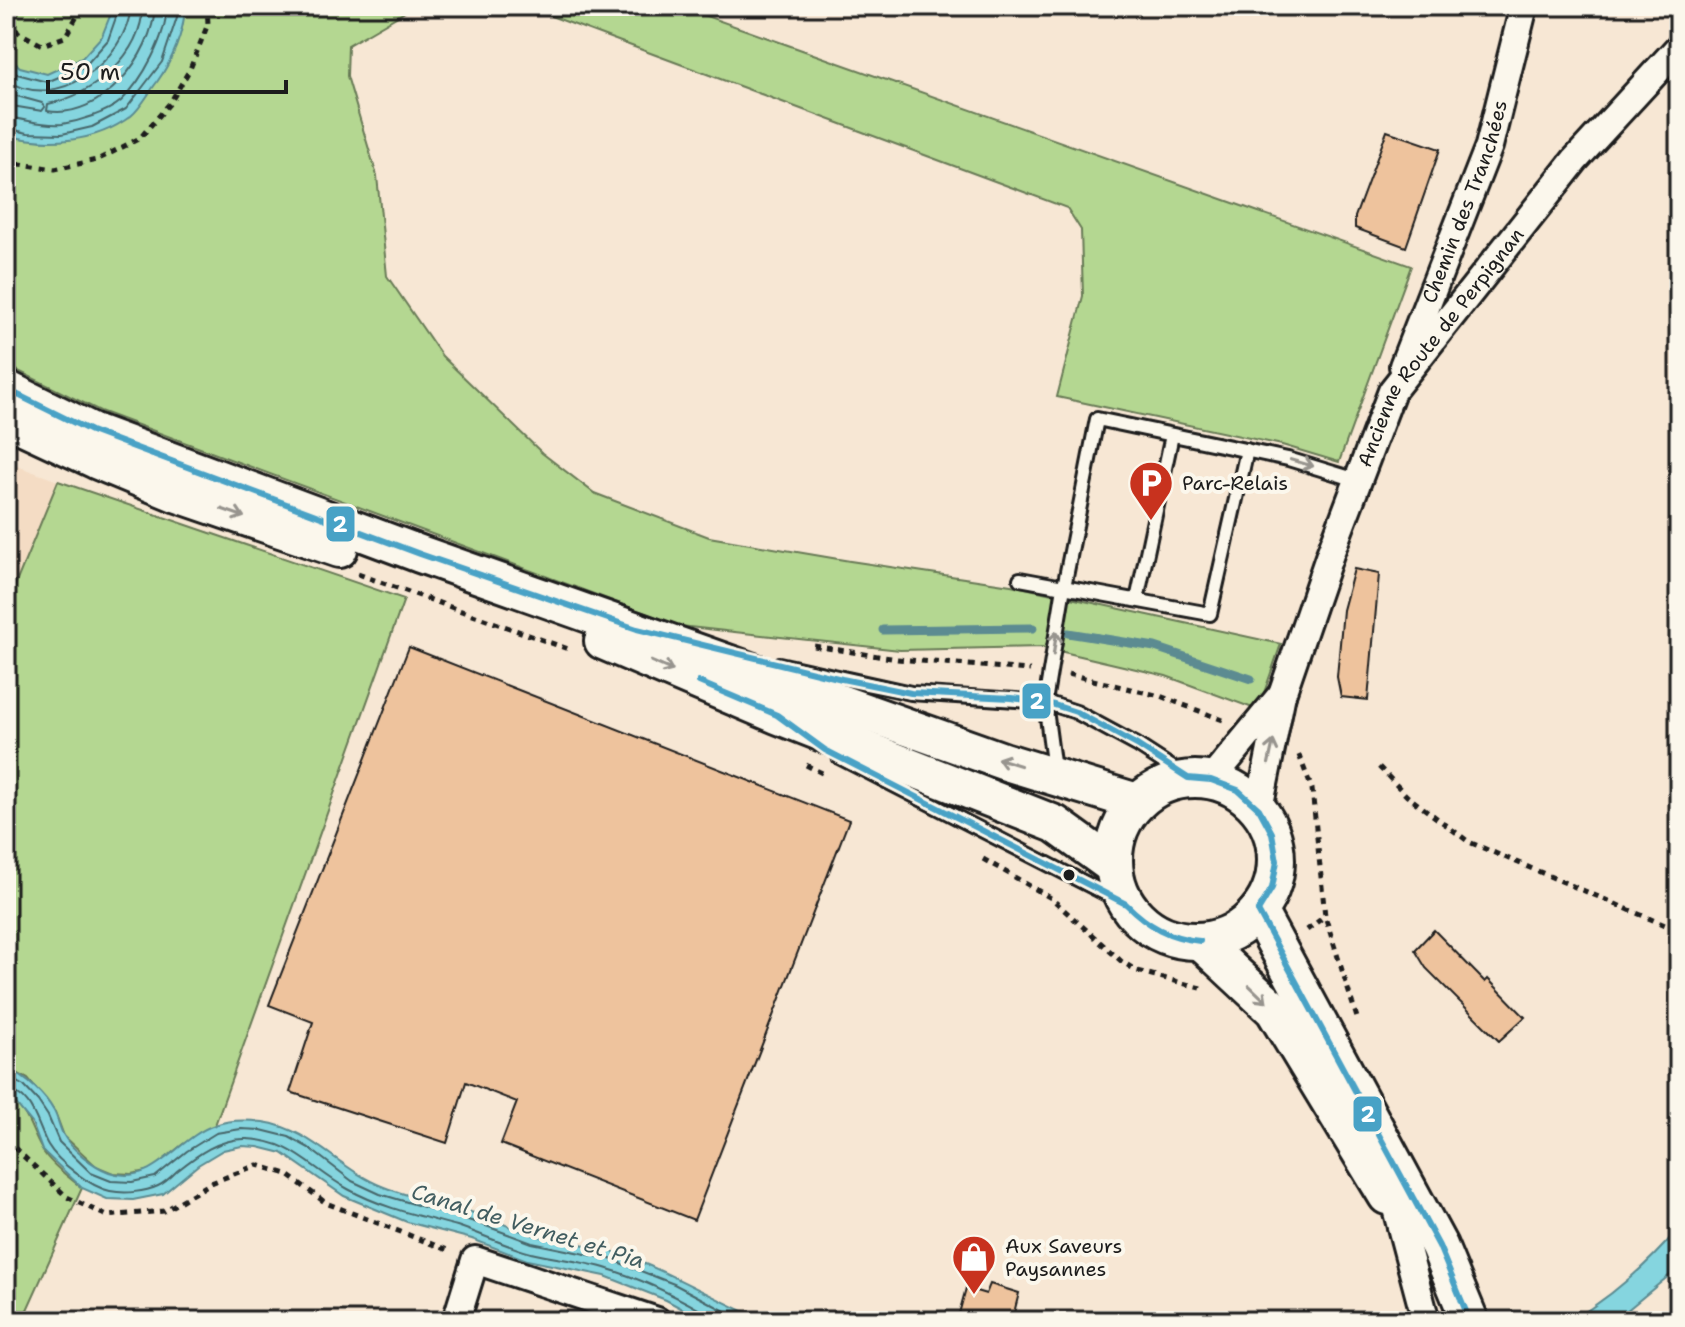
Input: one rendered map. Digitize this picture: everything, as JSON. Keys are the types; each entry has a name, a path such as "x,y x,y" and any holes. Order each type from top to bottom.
{"main road":[{"path":"6,389 91,431 420,554 877,717 1137,802"},
{"path":"6,418 178,494 590,635 777,715 1055,824 1113,866"},
{"path":"1200,779 1238,790 1259,809 1272,833 1277,861 1272,888 1258,911 1242,927 1222,937 1200,941 1179,940 1143,922 1126,904 1117,886 1113,866 1115,842 1123,821 1137,802 1152,790 1170,782 1200,779"},
{"path":"1258,911 1439,1246 1470,1321"},
{"path":"1200,941 1274,1010 1397,1212 1446,1321"}],"street":[{"name":"Chemin des Tranchées","path":"1392,391 1489,146 1524,6"},
{"name":"Ancienne Route de Perpignan","path":"1259,809 1282,694 1357,480 1392,391 1575,160 1679,47"},
{"name":"Ancienne Route de Perpignan","path":"1200,779 1282,694"},
{"path":"1397,1212 1426,1321"},
{"path":"456,1321 475,1260 657,1321"}],"lane":[{"path":"1054,776 1045,702 1097,419 1288,459 1357,480"},
{"path":"6,431 120,480 178,494"},
{"path":"1137,600 1172,435"},
{"path":"1020,579 1210,614 1247,450"},
{"path":"637,629 911,693 1045,702 1076,712 1200,779"},
{"path":"777,715 825,750 1126,904"}],"path":[{"path":"6,7 18,32 42,45 65,37 83,6"},
{"path":"6,162 55,169 97,160 140,138 170,103 190,69 208,24 207,6"},
{"path":"347,570 579,653"},
{"path":"804,645 897,659 1051,672 1160,696 1229,722"},
{"path":"1296,748 1312,789 1325,916"},
{"path":"799,762 827,776"},
{"path":"1379,767 1407,796 1469,842 1679,931"},
{"path":"977,855 1051,898 1121,961 1137,971 1215,992"},
{"path":"6,1140 67,1197 107,1216 164,1211 211,1183 257,1165 287,1174 326,1203 475,1260"}],"shaded area":[{"path":"6,462 58,481 6,607"}],"green space":[{"path":"6,6 415,6 348,45 347,76 377,176 387,276 442,356 542,453 594,493 709,537 1011,585 1281,644 1258,710 1166,676 1042,647 900,650 680,626 100,411 6,365"},
{"path":"524,6 678,6 1411,266 1339,462 1282,445 1057,397 1083,296 1081,230 1067,208"},
{"path":"58,481 404,599 215,1125 183,1144 151,1170 131,1174 113,1173 96,1166 64,1136 55,1112 28,1079 6,1067 6,607"},
{"path":"6,1096 24,1113 49,1159 82,1188 22,1321 6,1321"}],"water":[{"path":"114,6 185,7 180,37 172,56 138,109 117,125 87,137 55,141 6,135 6,55 20,67 47,74 82,58 102,36"},
{"name":"Canal de Vernet et Pia","path":"6,1067 27,1080 45,1097 71,1145 109,1172 125,1175 139,1173 165,1159 201,1131 215,1125 239,1121 263,1122 280,1126 311,1141 353,1171 384,1187 477,1214 534,1235 617,1253 765,1321 705,1321 666,1300 605,1276 527,1260 472,1239 407,1222 344,1196 282,1153 258,1147 223,1150 198,1165 163,1194 133,1200 107,1199 82,1188 42,1150 32,1123 6,1096"},
{"path":"1679,1228 1679,1265 1671,1274 1614,1321 1571,1321 1629,1279"}],"building":[{"path":"1387,131 1440,149 1406,247 1355,228 1355,217"},
{"path":"1354,569 1379,574 1368,700 1341,697 1337,677 1343,610"},
{"path":"409,647 849,820 694,1220 501,1144 517,1102 466,1082 447,1143 290,1092 313,1022 269,1005"},
{"path":"1434,930 1525,1017 1499,1041 1426,968 1415,950"},
{"path":"990,1284 1019,1293 1012,1321 957,1321 966,1288 986,1294"}],"waterway":[{"path":"883,630 1033,628"},
{"path":"1068,633 1155,647 1251,679"}],"transit line":[{"name":"2","path":"6,389 91,431 420,554 637,629 911,693 1011,698 1045,702 1076,712 1137,745 1188,778 1211,780 1238,790 1259,809 1272,833 1277,861 1272,888 1258,911"},
{"name":"2","path":"699,682 777,715 825,750 1126,904 1160,930 1200,941"},
{"name":"2","path":"1258,911 1439,1246 1470,1321"}],"place":[{"name":"Parc-Relais","path":"1151,522"},
{"name":"Aux Saveurs Paysannes","path":"974,1296"}]}
